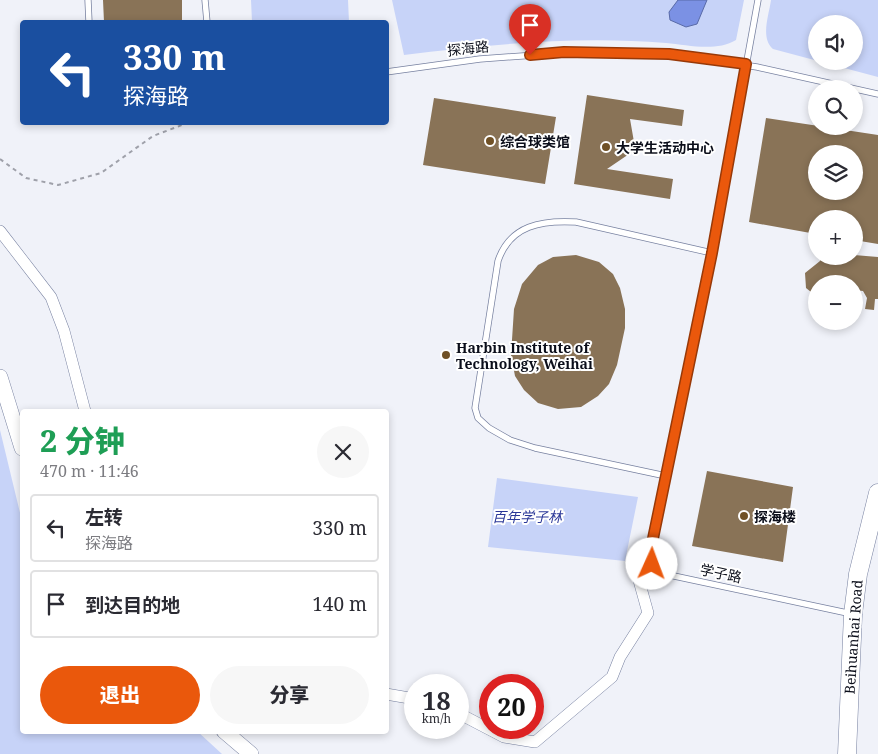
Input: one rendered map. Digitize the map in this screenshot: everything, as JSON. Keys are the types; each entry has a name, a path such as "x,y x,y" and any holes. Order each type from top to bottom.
{"main road":[{"path":"0,377 20,442"},
{"name":"Beihuanhai Road","path":"847,754 853,614 858,574 878,493"},
{"path":"228,734 251,754"}],"street":[{"path":"0,231 50,297 64,331 84,409"},
{"path":"469,719 504,737 535,742 612,676 620,657 648,613 638,577 648,554"},
{"path":"389,695 404,697"}],"lane":[{"path":"88,0 89,20"},
{"path":"206,0 207,20"},
{"name":"学子路","path":"758,0 712,253 650,553 652,564 660,573 853,614"},
{"name":"探海路","path":"389,72 480,59 564,52 669,54 746,64 878,94"},
{"path":"666,476 535,448 510,440 478,418 475,408 498,260 503,246 510,237 539,224 558,221 576,222 712,253"}],"path":[{"path":"0,159 26,178 58,185 101,173 153,136 182,125"}],"green space":[{"path":"251,0 348,0 349,20 252,20"},
{"path":"392,0 744,0 736,40 720,46 702,47 666,43 600,40 535,42 404,55"},
{"path":"771,0 878,0 878,77 852,70 863,70 863,15 808,15 808,58 773,49 767,39 767,19"},
{"path":"0,430 20,513 20,734 200,734 222,754 0,754"},
{"name":"百年学子林","path":"497,478 638,497 625,561 488,547"}],"water":[{"path":"678,0 707,0 697,24 686,27 670,20 669,12"}],"building":[{"path":"103,0 182,0 182,20 104,20"},
{"name":"大学生活动中心","path":"587,95 684,110 682,126 630,119 634,142 632,152 607,169 673,179 670,199 574,184"},
{"name":"综合球类馆","path":"434,98 556,117 545,184 423,165"},
{"path":"766,118 808,124 808,135 863,135 863,133 878,135 878,244 863,242 863,210 808,210 808,233 749,222"},
{"path":"576,255 599,262 613,274 620,288 625,309 625,328 617,365 609,384 598,396 581,407 558,409 538,403 524,390 515,376 511,355 514,309 522,284 538,265 553,257"},
{"path":"863,256 878,257 878,299 875,299 874,310 865,309 867,298 863,291 863,275 808,275 808,290 806,288 805,273 815,265 863,265"},
{"name":"探海楼","path":"707,471 793,487 783,562 692,546"}],"place":[{"name":"综合球类馆","path":"490,141"},
{"name":"大学生活动中心","path":"606,147"},
{"name":"Harbin Institute of Technology, Weihai","path":"446,355"},
{"name":"探海楼","path":"744,516"}],"route":[{"path":"530,55 564,52 669,54 746,64 745,80 712,253 650,553 652,564"}]}
